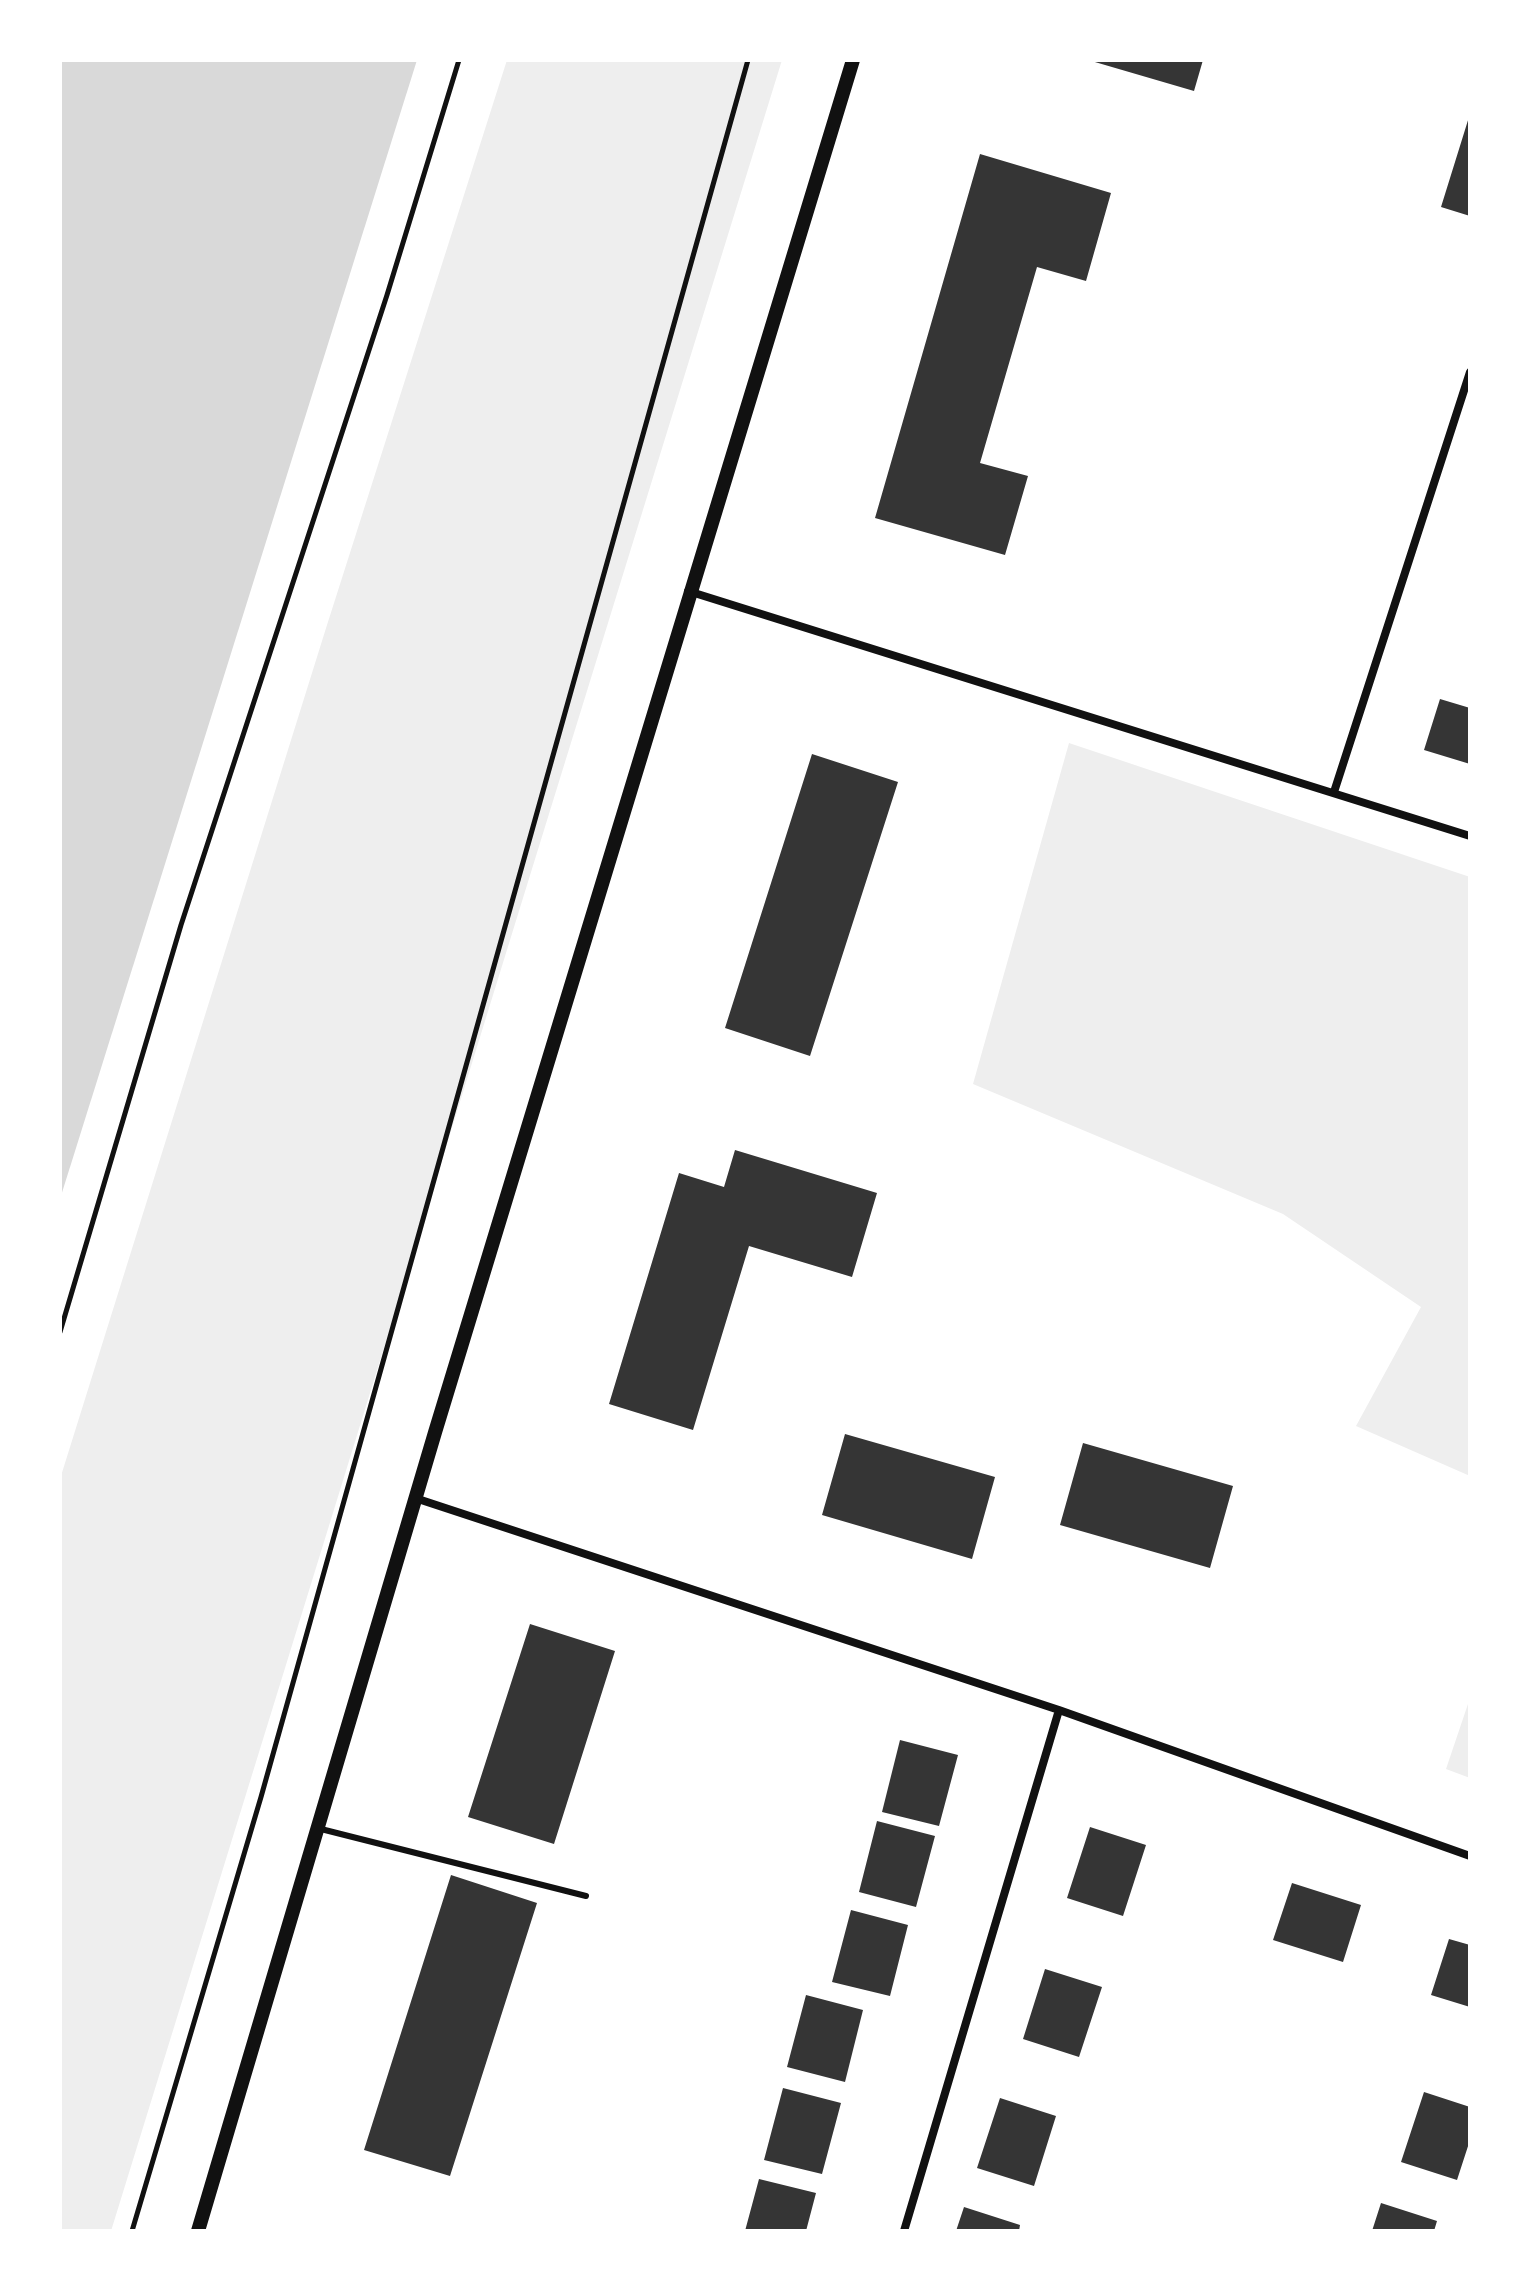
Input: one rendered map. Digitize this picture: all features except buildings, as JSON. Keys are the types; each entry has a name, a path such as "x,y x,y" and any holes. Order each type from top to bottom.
{"street":[{"path":"198,2231 688,591 853,60"},
{"path":"1334,792 1470,372"},
{"path":"688,591 1470,836"},
{"path":"415,1498 1059,1710 1470,1856"},
{"path":"904,2231 1059,1710"}],"lane":[{"path":"317,1828 586,1896"}],"path":[{"path":"60,1332 181,925 382,310 459,60"},
{"path":"132,2231 266,1782 748,60"}],"shaded area":[{"path":"60,60 417,60 60,1199"},
{"path":"507,60 782,60 111,2231 60,2231 60,1479"},
{"path":"1069,743 1470,877 1470,1476 1356,1426 1421,1307 1283,1214 973,1084"},
{"path":"1470,1698 1470,1778 1446,1769"}]}
